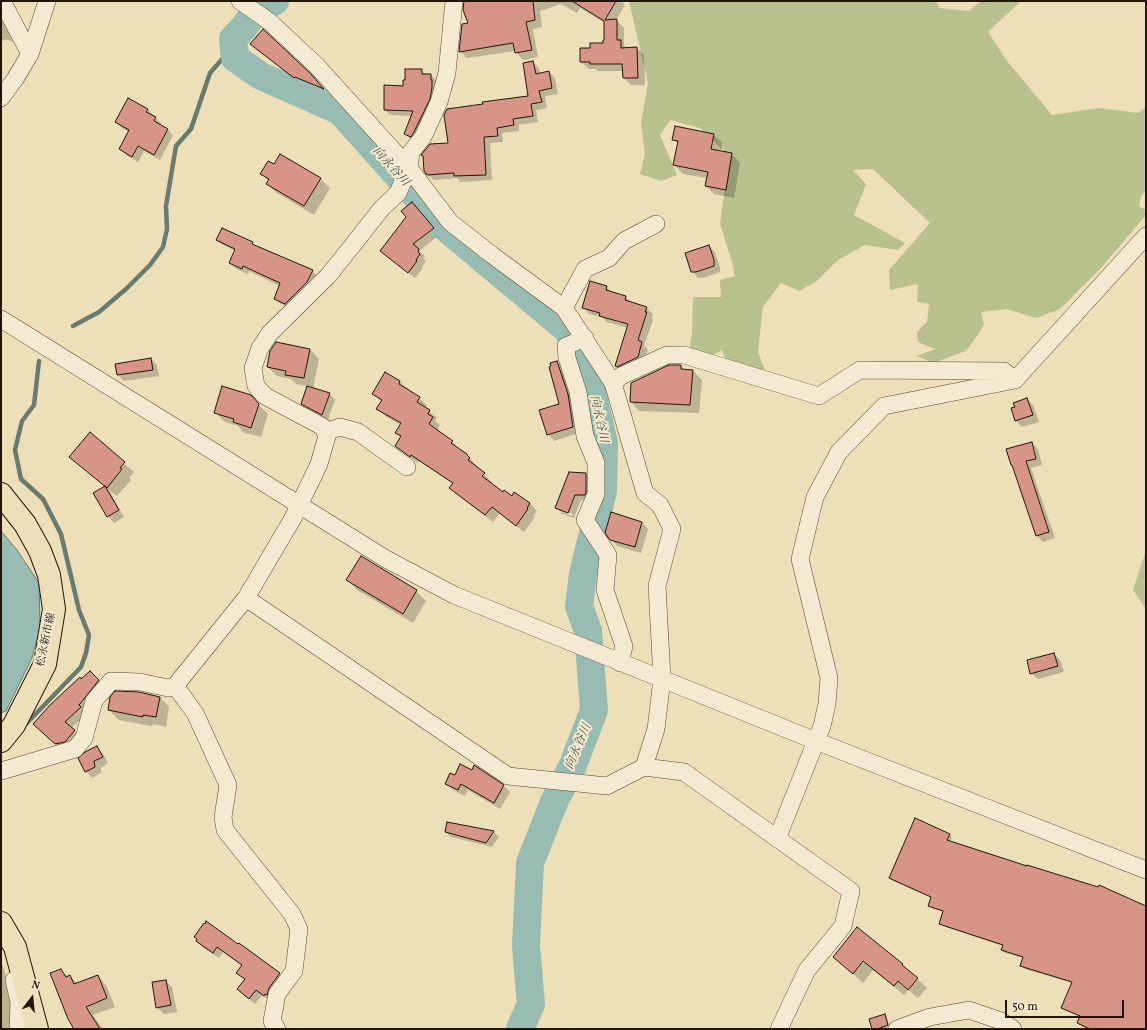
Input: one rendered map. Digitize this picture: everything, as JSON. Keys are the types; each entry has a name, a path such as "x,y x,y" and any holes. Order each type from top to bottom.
{"main road":[{"name":"松永新市線","path":"1,494 25,524 40,551 49,575 54,609 45,664 14,725 1,741"},
{"path":"2,931 15,947 37,1029"}],"street":[{"path":"2,1 30,54"},
{"path":"1,98 15,79 30,54 47,1"},
{"path":"1,771 74,749 84,738 94,701 111,681 140,682 168,688 175,686 246,598 300,504 319,464 327,436 324,427 264,396 256,386 253,368 260,348 270,333 329,275 382,208 398,192 409,168 410,152 423,137 439,102 446,73 454,1"},
{"path":"245,4 270,22 317,66 409,168 450,222 564,308 613,383 645,493 660,505 672,529 657,586 662,679 656,729 644,767"},
{"path":"564,308 585,270 609,258 624,242 656,224"},
{"path":"777,839 822,726 827,704 829,678 800,559 815,497 839,452 884,406 1015,380 1146,236"},
{"path":"1,319 386,559 454,595 816,741 1146,870"},
{"path":"584,338 566,346 567,358 578,392 585,436 596,463 596,494 585,520 608,555 605,590 624,646 618,662"},
{"path":"613,383 621,376 667,355 684,355 819,396 860,370 1004,371 1015,380"},
{"path":"326,432 340,427 358,432 407,468"},
{"path":"246,598 508,776 607,786 644,767 684,772 851,891 843,926 807,970 779,1029"},
{"path":"175,686 195,713 228,785 223,816 225,830 292,914 299,929 294,971 276,994 272,1021 278,1029"},
{"path":"2,931 19,1002 18,1029"},
{"path":"897,1029 930,1017 969,1010 1001,1021 1014,1029"}],"green space":[{"path":"629,1 936,1 939,8 969,11 981,1 1021,1 988,32 1007,61 1052,115 1099,108 1138,113 1146,107 1146,190 1141,196 1139,206 1146,210 1146,215 1101,268 1060,309 1036,318 1007,309 981,312 984,324 966,351 933,363 917,356 935,349 918,342 917,332 927,322 929,304 917,302 918,284 890,290 889,270 930,223 873,169 853,170 866,184 854,215 905,243 898,250 865,245 838,260 817,281 799,291 781,283 763,307 758,352 768,378 728,367 722,350 708,358 689,352 692,334 693,297 721,297 720,280 735,276 720,224 725,187 727,154 700,128 670,120 660,135 677,175 661,181 640,174 645,154 641,123 648,83"},
{"path":"1146,550 1146,609 1133,590"}],"water":[{"path":"1,531 17,550 39,583 40,628 32,658 6,711 1,713"}],"building":[{"path":"464,1 533,1 535,20 526,22 532,50 515,53 513,43 459,52 462,24 468,23 463,10"},
{"path":"572,1 616,1 605,20 617,19 617,40 621,40 621,48 637,47 638,78 623,78 622,64 590,64 590,62 580,62 580,48 590,48 590,43 603,43 604,21"},
{"path":"263,29 310,73 324,89 295,77 294,78 250,44"},
{"path":"533,61 536,74 549,71 552,88 539,91 542,102 531,104 533,116 513,119 514,125 497,128 498,136 484,137 486,175 454,176 454,173 427,175 424,171 423,156 421,155 430,144 448,143 444,115 447,109 483,104 482,102 528,96 523,63"},
{"path":"405,69 422,69 422,74 431,74 432,80 430,99 411,137 404,134 413,111 384,110 384,85 403,86 403,80 405,80"},
{"path":"128,98 148,109 146,112 156,117 154,121 168,129 154,155 138,146 132,157 119,149 129,130 115,122"},
{"path":"675,126 714,134 711,149 732,153 726,190 705,186 708,172 673,165 678,141 672,140"},
{"path":"280,154 321,178 304,206 266,184 269,179 260,174 268,161 274,164"},
{"path":"412,202 434,228 413,244 419,249 418,252 420,254 416,260 417,261 408,273 380,251 406,217 401,211"},
{"path":"222,228 253,242 252,244 313,270 307,282 285,304 274,299 280,283 243,266 242,269 229,263 235,249 216,240"},
{"path":"709,245 714,260 714,266 696,272 691,272 685,253"},
{"path":"590,281 607,286 606,290 626,296 625,300 647,307 645,312 647,312 638,340 642,342 638,357 617,367 615,366 628,324 599,316 600,313 582,308"},
{"path":"276,342 310,349 304,378 285,375 286,371 267,367 270,351"},
{"path":"151,358 153,370 117,375 115,364"},
{"path":"557,361 568,394 573,427 547,435 539,410 559,404 549,367 551,366 550,363"},
{"path":"669,365 681,365 681,369 693,370 690,405 630,402 631,383"},
{"path":"385,372 400,381 399,384 420,397 417,402 430,410 428,414 433,417 429,424 453,441 451,443 467,454 470,458 468,460 485,473 482,476 503,492 504,490 512,496 514,492 530,503 527,508 528,509 516,526 492,507 485,515 449,488 453,483 411,455 410,457 395,446 401,436 395,433 401,423 376,409 382,400 372,394"},
{"path":"222,386 251,395 259,404 251,428 233,422 234,419 214,413"},
{"path":"307,386 330,393 322,415 301,404"},
{"path":"1027,398 1033,415 1015,421 1011,408 1015,407 1013,403"},
{"path":"90,432 125,462 120,468 122,469 107,488 69,457"},
{"path":"1032,442 1036,459 1026,461 1049,532 1036,536 1006,449"},
{"path":"569,472 586,473 586,492 585,495 575,495 568,513 555,508"},
{"path":"105,486 119,510 107,517 93,493"},
{"path":"611,512 642,522 635,547 610,540 605,533"},
{"path":"361,556 417,590 403,614 346,580"},
{"path":"1054,653 1058,666 1030,674 1027,660"},
{"path":"90,671 99,680 79,705 81,707 65,722 75,730 65,742 55,744 33,724 50,705 80,677 81,679"},
{"path":"115,691 139,692 160,697 156,717 143,715 143,717 108,710 110,697"},
{"path":"97,746 103,757 94,761 95,767 85,772 78,758 85,752"},
{"path":"460,764 472,770 474,765 504,785 494,803 461,784 458,790 445,784 450,773 455,775"},
{"path":"915,818 950,834 947,840 1027,866 1098,887 1099,885 1146,906 1146,1029 1090,1029 1077,1023 1080,1016 1061,1008 1072,982 1020,966 1023,957 1001,950 1003,945 939,924 943,911 928,906 931,897 889,878"},
{"path":"447,822 494,831 486,843 445,832"},
{"path":"206,921 280,973 269,988 267,995 265,994 264,996 256,990 249,999 237,989 245,979 236,973 242,965 217,947 213,953 196,941 197,939 194,937"},
{"path":"857,927 918,978 908,990 898,981 894,986 863,961 853,974 833,957"},
{"path":"61,969 66,977 70,975 74,984 98,975 107,998 86,1007 100,1029 74,1029 68,1019 50,973"},
{"path":"166,980 171,1005 156,1008 152,982"},
{"path":"885,1014 888,1025 877,1029 872,1029 869,1019"}],"waterway":[{"name":"向永谷川","path":"275,1 254,14 233,39 235,58 261,76 340,111 441,224 568,330 591,388 604,443 603,491 583,574 579,606 588,631 594,710 573,765 554,802 530,863 526,946 531,1004 520,1029"},
{"path":"73,326 99,312 126,289 150,265 163,247 167,229 166,206 176,146 191,129 210,73 223,58 233,39"},
{"path":"26,724 81,667 86,653 89,635 79,610 61,534 43,499 21,479 15,450 22,421 34,405 39,361"}]}
